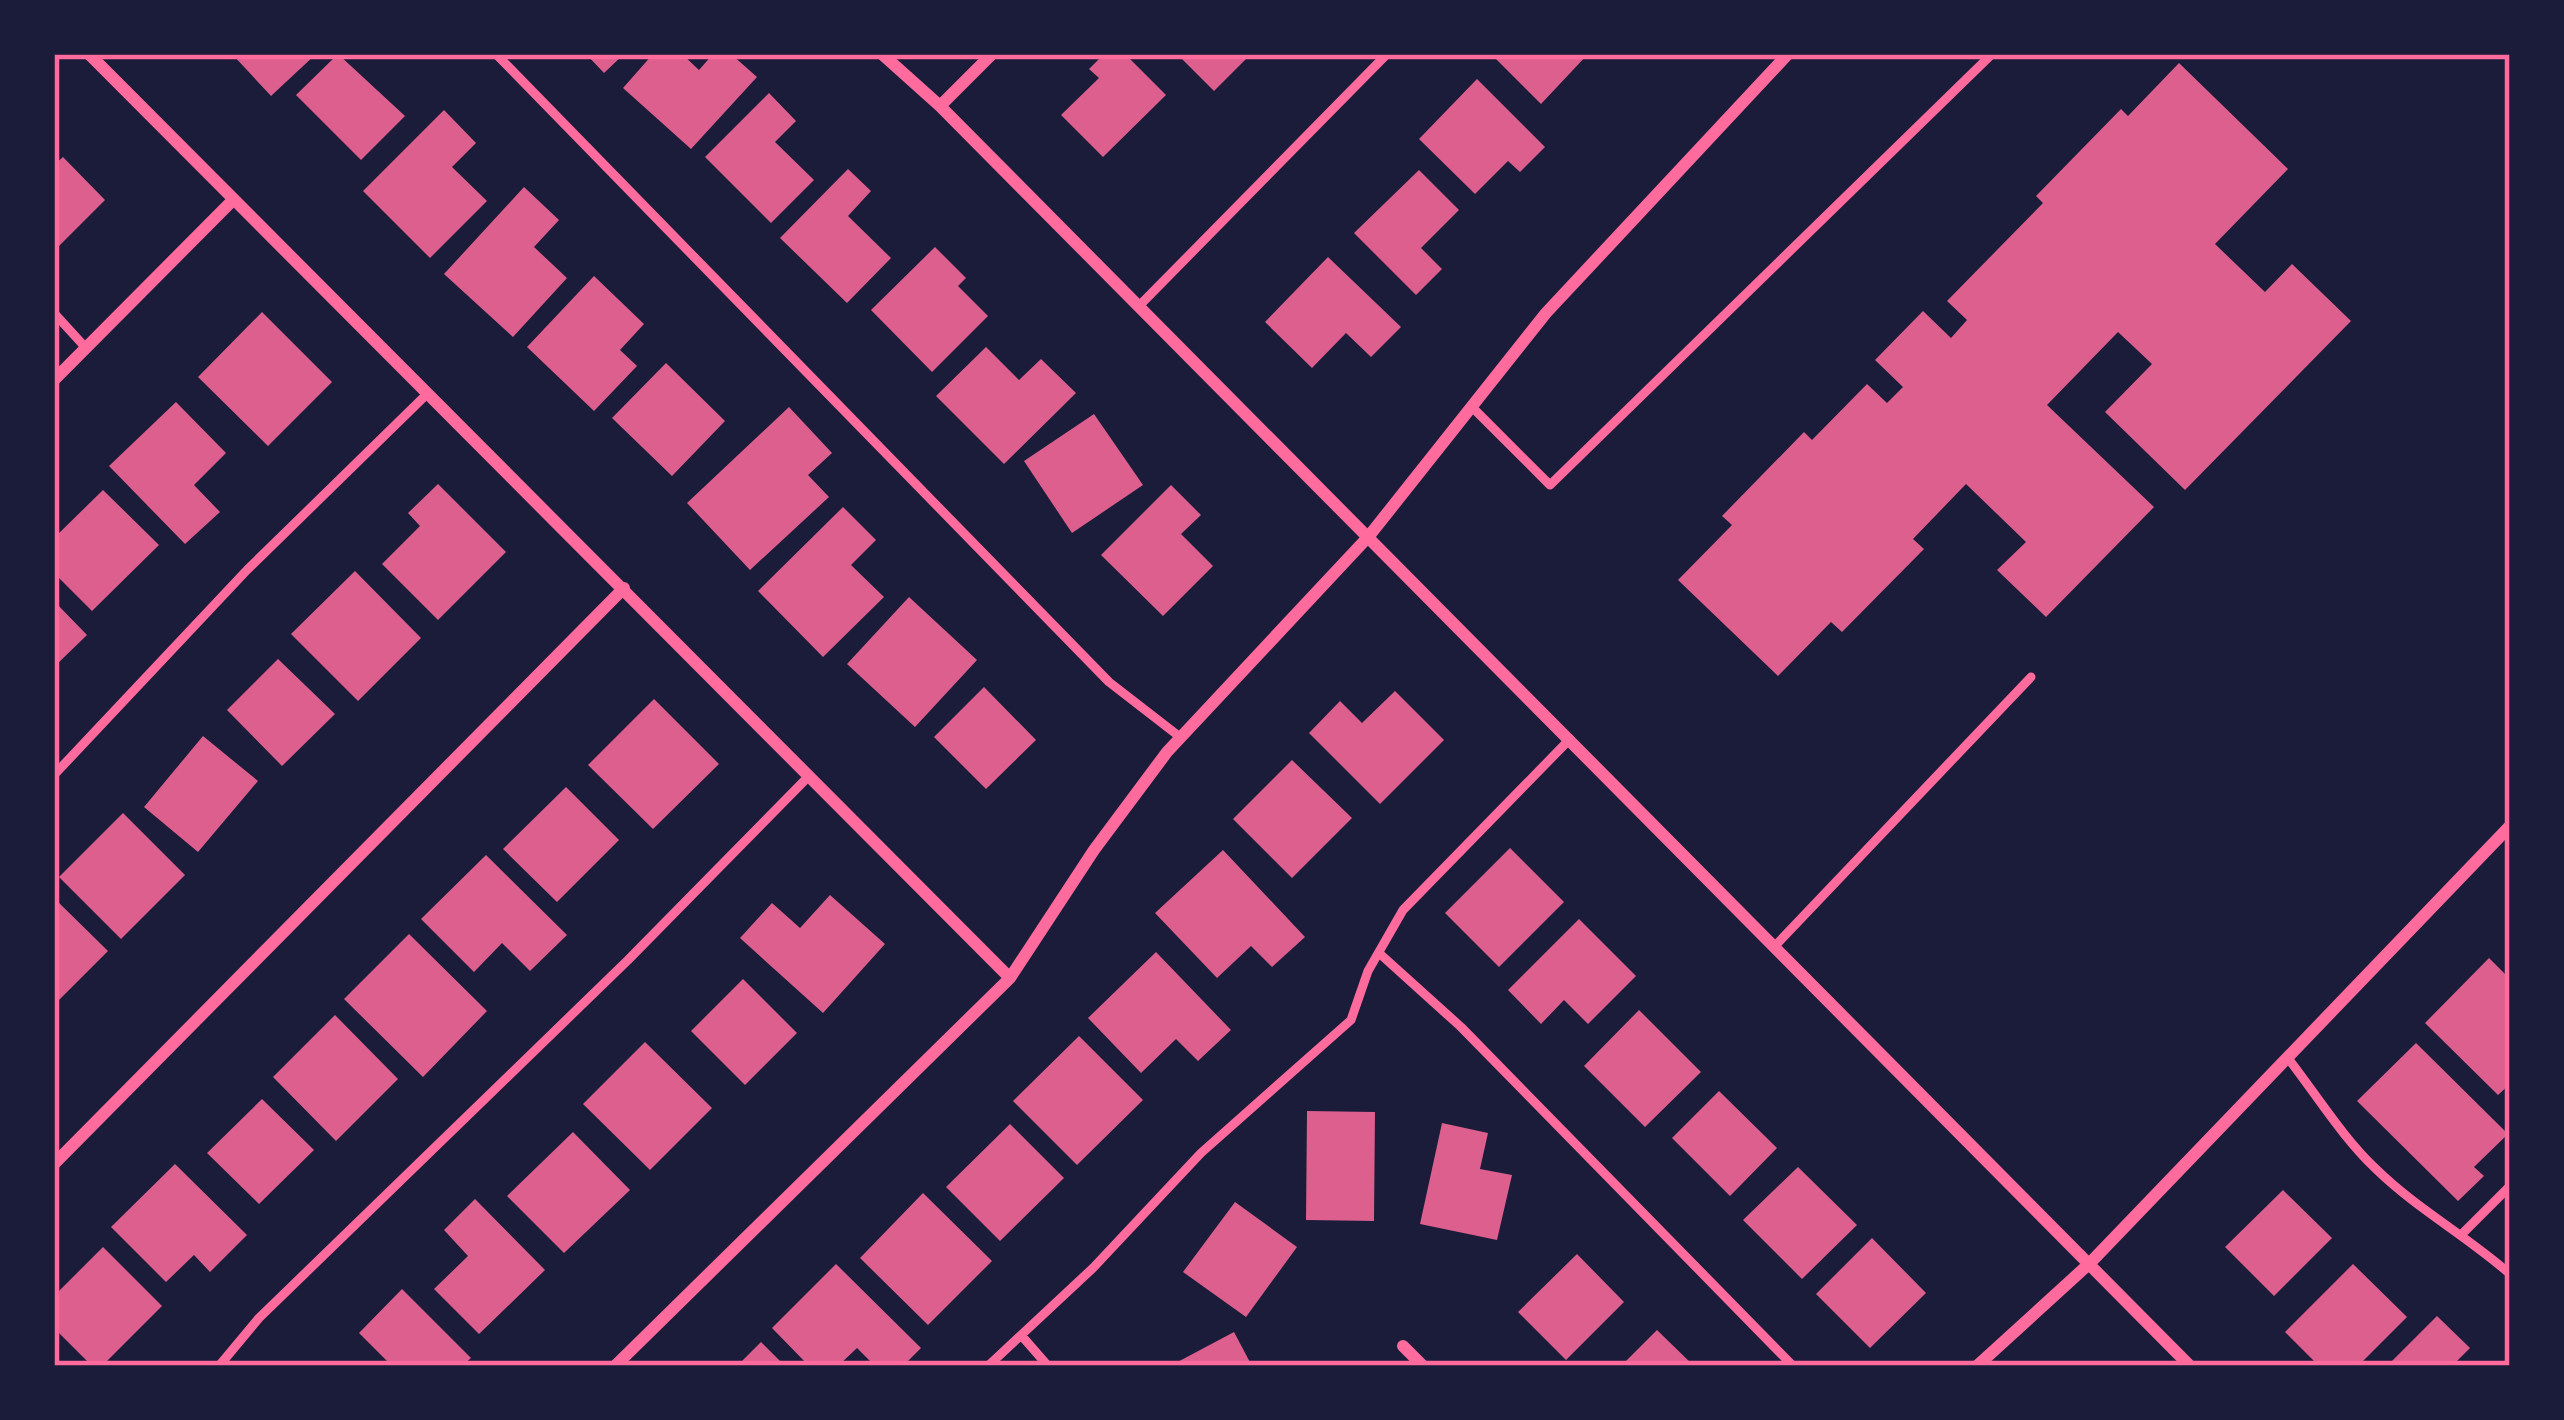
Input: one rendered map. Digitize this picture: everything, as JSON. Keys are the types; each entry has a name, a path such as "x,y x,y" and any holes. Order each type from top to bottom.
{"street":[{"path":"89,54 1010,978"},
{"path":"882,54 940,106 1369,536 2190,1366"},
{"path":"940,106 992,54"},
{"path":"615,1366 1010,978 1094,850 1180,737 1369,536 1546,314 1788,54"},
{"path":"54,380 232,202"},
{"path":"54,1164 624,588"},
{"path":"1977,1366 2090,1263 2510,826"},
{"path":"1403,1346 1423,1366"}],"lane":[{"path":"496,54 1109,682 1180,737"},
{"path":"1139,306 1387,54"},
{"path":"1472,407 1550,485 1992,54"},
{"path":"54,313 86,348"},
{"path":"54,775 247,570 428,394"},
{"path":"1775,946 2030,677"},
{"path":"988,1366 1093,1268 1201,1153 1351,1020 1379,952 1403,910 1570,739"},
{"path":"219,1366 259,1318 628,960 809,776"},
{"path":"1379,952 1461,1027 1793,1366"},
{"path":"2287,1058 2372,1166 2417,1206 2463,1233 2510,1274"},
{"path":"2463,1233 2510,1186"},
{"path":"1022,1335 1048,1366"}],"building":[{"path":"232,54 316,54 271,96"},
{"path":"338,54 405,116 361,160 296,95"},
{"path":"586,54 624,54 604,73"},
{"path":"653,54 682,54 699,70 713,54 731,54 757,77 691,149 623,88"},
{"path":"1104,54 1125,54 1166,95 1103,157 1061,115 1099,78 1089,69"},
{"path":"1177,54 1251,54 1214,91"},
{"path":"1491,54 1588,54 1541,104"},
{"path":"2179,63 2288,169 2215,244 2265,292 2292,264 2351,321 2185,490 2105,412 2152,364 2118,332 2047,405 2154,507 2046,617 1997,570 2026,542 1966,484 1913,539 1924,549 1842,632 1831,622 1778,676 1678,580 1732,525 1722,516 1804,432 1812,440 1867,384 1887,403 1903,387 1875,360 1923,311 1951,338 1967,320 1947,301 2043,203 2036,196 2121,109 2128,116"},
{"path":"1477,79 1545,147 1520,172 1508,161 1475,194 1419,139"},
{"path":"769,93 796,121 775,142 814,180 771,223 705,157"},
{"path":"444,110 476,143 452,167 487,201 430,258 363,191"},
{"path":"63,157 105,200 54,251 54,165"},
{"path":"848,169 871,191 848,216 891,258 847,303 780,238"},
{"path":"1419,170 1459,210 1421,248 1442,269 1416,295 1354,233"},
{"path":"524,187 559,220 534,247 567,278 513,337 444,274"},
{"path":"935,247 966,278 958,286 988,316 932,372 871,310"},
{"path":"1328,257 1401,327 1371,357 1346,333 1312,368 1265,322"},
{"path":"594,276 644,324 620,350 637,366 594,411 527,347"},
{"path":"262,312 332,382 268,446 198,377"},
{"path":"986,347 1019,380 1041,359 1076,393 1004,464 936,396"},
{"path":"666,363 725,421 672,476 612,418"},
{"path":"176,402 226,453 194,485 220,512 185,544 109,466"},
{"path":"789,407 832,453 808,475 829,497 750,570 687,503"},
{"path":"1094,414 1143,485 1072,533 1024,461"},
{"path":"438,484 506,552 438,620 382,564 420,526 408,513"},
{"path":"1171,485 1201,515 1181,534 1213,566 1163,616 1101,555"},
{"path":"103,490 159,545 92,611 54,573 54,538"},
{"path":"843,507 876,540 851,565 884,597 823,657 758,591"},
{"path":"355,571 421,638 358,701 291,634"},
{"path":"909,597 977,660 915,727 847,664"},
{"path":"54,601 87,635 54,667"},
{"path":"278,659 335,714 282,766 227,710"},
{"path":"984,687 1036,740 986,789 934,737"},
{"path":"1395,691 1444,740 1380,804 1309,733 1340,701 1362,723"},
{"path":"654,699 719,764 653,829 588,765"},
{"path":"203,736 258,781 198,852 144,807"},
{"path":"1292,760 1352,818 1292,878 1233,819"},
{"path":"566,787 619,840 557,902 503,849"},
{"path":"123,813 185,875 121,939 59,877"},
{"path":"1510,848 1564,902 1499,967 1445,913"},
{"path":"1223,850 1305,937 1272,967 1251,946 1217,978 1155,913"},
{"path":"486,855 567,935 530,971 502,943 474,972 421,919"},
{"path":"830,895 885,944 823,1013 740,938 772,903 800,928"},
{"path":"54,898 108,951 58,1001 54,997"},
{"path":"1579,919 1636,976 1588,1024 1564,1000 1541,1024 1508,990"},
{"path":"409,934 487,1011 423,1077 344,999"},
{"path":"1156,952 1231,1030 1198,1061 1176,1039 1141,1073 1088,1018"},
{"path":"2489,958 2510,979 2510,1084 2498,1095 2425,1023"},
{"path":"743,979 797,1033 745,1085 691,1031"},
{"path":"1639,1010 1701,1072 1645,1127 1584,1066"},
{"path":"335,1015 398,1079 336,1141 273,1077"},
{"path":"1079,1036 1143,1100 1077,1165 1013,1101"},
{"path":"645,1042 712,1108 650,1170 583,1104"},
{"path":"2416,1043 2508,1134 2474,1167 2484,1176 2458,1201 2357,1101"},
{"path":"1719,1091 1777,1148 1730,1196 1672,1138"},
{"path":"262,1099 314,1150 259,1204 207,1153"},
{"path":"1307,1111 1375,1112 1374,1221 1306,1220"},
{"path":"1442,1123 1488,1133 1480,1169 1512,1175 1497,1240 1420,1224"},
{"path":"1010,1124 1064,1178 1000,1241 946,1187"},
{"path":"573,1132 630,1190 564,1253 507,1196"},
{"path":"175,1164 247,1235 210,1272 194,1255 166,1282 111,1227"},
{"path":"1798,1167 1857,1225 1802,1279 1743,1220"},
{"path":"2283,1190 2332,1238 2274,1296 2225,1247"},
{"path":"923,1193 992,1261 928,1325 860,1258"},
{"path":"475,1199 545,1270 479,1334 434,1289 468,1256 444,1230"},
{"path":"1235,1202 1297,1247 1246,1317 1183,1272"},
{"path":"1872,1238 1926,1293 1870,1348 1816,1294"},
{"path":"103,1247 162,1306 102,1366 92,1366 54,1328 54,1296"},
{"path":"1577,1254 1624,1302 1566,1360 1518,1312"},
{"path":"836,1264 921,1348 903,1366 875,1366 857,1348 838,1366 809,1366 772,1328"},
{"path":"2353,1264 2407,1317 2358,1366 2319,1366 2285,1332"},
{"path":"402,1289 471,1358 462,1366 386,1366 389,1363 359,1333"},
{"path":"2437,1316 2470,1348 2452,1366 2387,1366"},
{"path":"1657,1330 1694,1366 1621,1366"},
{"path":"1234,1332 1252,1366 1170,1366"},
{"path":"761,1342 785,1366 737,1366"}]}
